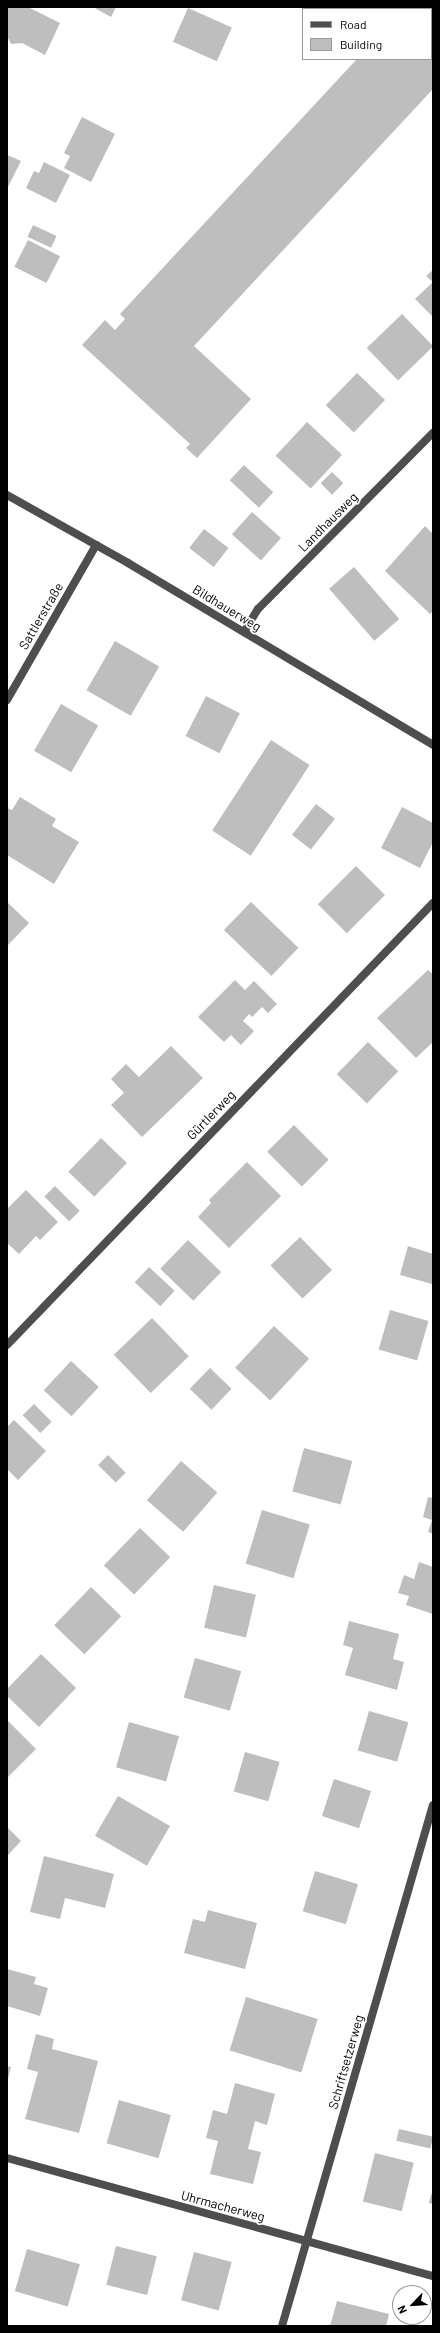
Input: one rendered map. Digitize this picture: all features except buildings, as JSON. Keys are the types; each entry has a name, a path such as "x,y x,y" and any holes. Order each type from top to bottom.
{"street":[{"name":"Landhausweg","path":"244,632 258,610 433,433"},
{"name":"Bildhauerweg","path":"7,495 96,545 433,744"},
{"name":"Sattlerstraße","path":"7,700 96,545"},
{"name":"Gürtlerweg","path":"7,1345 433,903"},
{"name":"Schriftsetzerweg","path":"282,2326 433,1805"},
{"name":"Uhrmacherweg","path":"7,2158 179,2208 307,2241 433,2276"}]}
